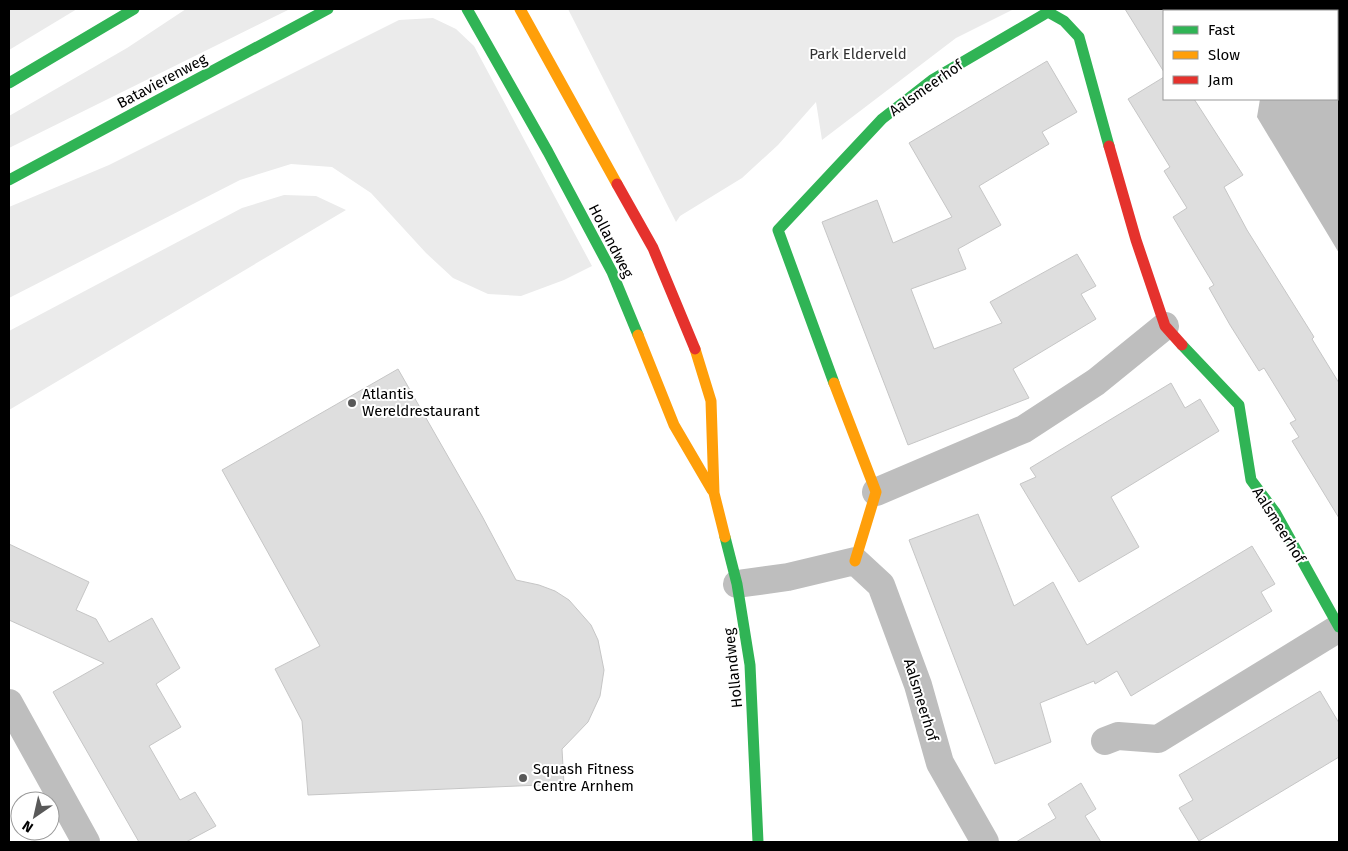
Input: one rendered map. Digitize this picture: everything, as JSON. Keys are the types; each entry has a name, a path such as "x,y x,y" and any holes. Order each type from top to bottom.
{"street":[{"path":"9,83 134,9"},
{"name":"Batavierenweg","path":"9,180 328,9"},
{"name":"Hollandweg","path":"467,9 548,152 612,272 674,425 714,493"},
{"name":"Hollandweg","path":"520,9 653,248 694,346 711,401 714,493 737,584 750,665 758,842"},
{"name":"Aalsmeerhof","path":"876,492 788,262 778,230 882,119 932,80 1048,12 1064,21 1079,37 1136,240 1165,326 1239,405 1251,480 1275,512 1339,627 1158,739 1118,736 1105,741"},
{"path":"737,584 788,577 855,561 876,492 1024,429 1096,382 1165,326"},
{"name":"Aalsmeerhof","path":"855,561 881,585 918,684 940,763 985,842"},
{"path":"9,703 86,842"}],"green space":[{"path":"9,9 77,9 9,50"},
{"path":"186,9 290,9 9,148 9,116 127,48"},
{"name":"Park Elderveld","path":"568,9 1014,9 956,38 822,140 816,102 778,145 742,178 680,216 676,222"},
{"path":"433,18 456,29 474,46 592,266 564,280 521,296 488,294 453,278 426,253 371,193 332,167 291,164 240,180 9,298 9,207 109,165 399,20"},
{"path":"284,195 316,196 346,210 9,410 9,331 242,208"}],"shaded area":[{"path":"1339,9 1339,253 1257,117 1260,100 1338,100 1338,10 1286,10"}],"building":[{"path":"1125,9 1164,9 1163,70"},
{"path":"1047,61 1077,112 1042,132 1049,144 979,186 1001,225 958,249 966,269 911,289 934,349 1002,323 990,302 1077,254 1096,286 1081,294 1096,319 1013,369 1029,398 908,445 822,222 877,200 893,243 952,217 909,143"},
{"path":"1163,78 1163,100 1195,100 1243,175 1224,187 1247,230 1314,337 1312,339 1339,383 1339,518 1292,441 1299,437 1290,423 1296,420 1264,368 1259,371 1230,325 1209,288 1214,285 1173,217 1187,208 1164,171 1170,167 1128,99"},
{"path":"398,369 482,516 516,580 555,591 569,600 591,625 598,640 604,670 600,696 588,722 562,749 564,784 308,795 302,721 275,669 320,646 222,470"},
{"path":"1171,383 1185,408 1200,399 1219,431 1111,497 1139,547 1079,582 1020,484 1036,477 1030,468"},
{"path":"978,514 1014,606 1053,582 1087,645 1252,546 1275,584 1261,592 1272,611 1131,696 1117,671 1095,684 1094,681 1040,703 1051,742 995,764 909,540"},
{"path":"9,544 89,582 76,610 96,619 109,642 152,618 180,668 156,684 181,727 149,746 180,800 195,792 216,826 186,842 139,842 53,692 104,663 9,620"},
{"path":"1320,691 1339,723 1339,757 1199,841 1179,808 1193,800 1179,775"},
{"path":"1081,783 1096,809 1085,816 1101,842 1016,842 1056,818 1048,804"}],"traffic: fast":[{"path":"9,83 134,9"},
{"path":"9,180 328,9"},
{"path":"467,9 548,152 612,272 638,335"},
{"path":"834,383 778,230 882,119 932,80 1048,12 1064,21 1079,37 1109,146"},
{"path":"1182,345 1239,405 1251,480 1275,512 1339,627"},
{"path":"725,537 737,584 750,665 758,842"}],"traffic: slow":[{"path":"520,9 617,184"},
{"path":"638,335 674,425 712,490"},
{"path":"695,349 711,401 714,493 725,537"},
{"path":"834,383 876,492 855,561"}],"traffic: jam":[{"path":"1109,146 1136,240 1165,326 1182,345"},
{"path":"617,184 653,248 695,349"}],"place":[{"name":"Atlantis Wereldrestaurant","path":"352,403"},
{"name":"Squash Fitness Centre Arnhem","path":"523,778"}]}
